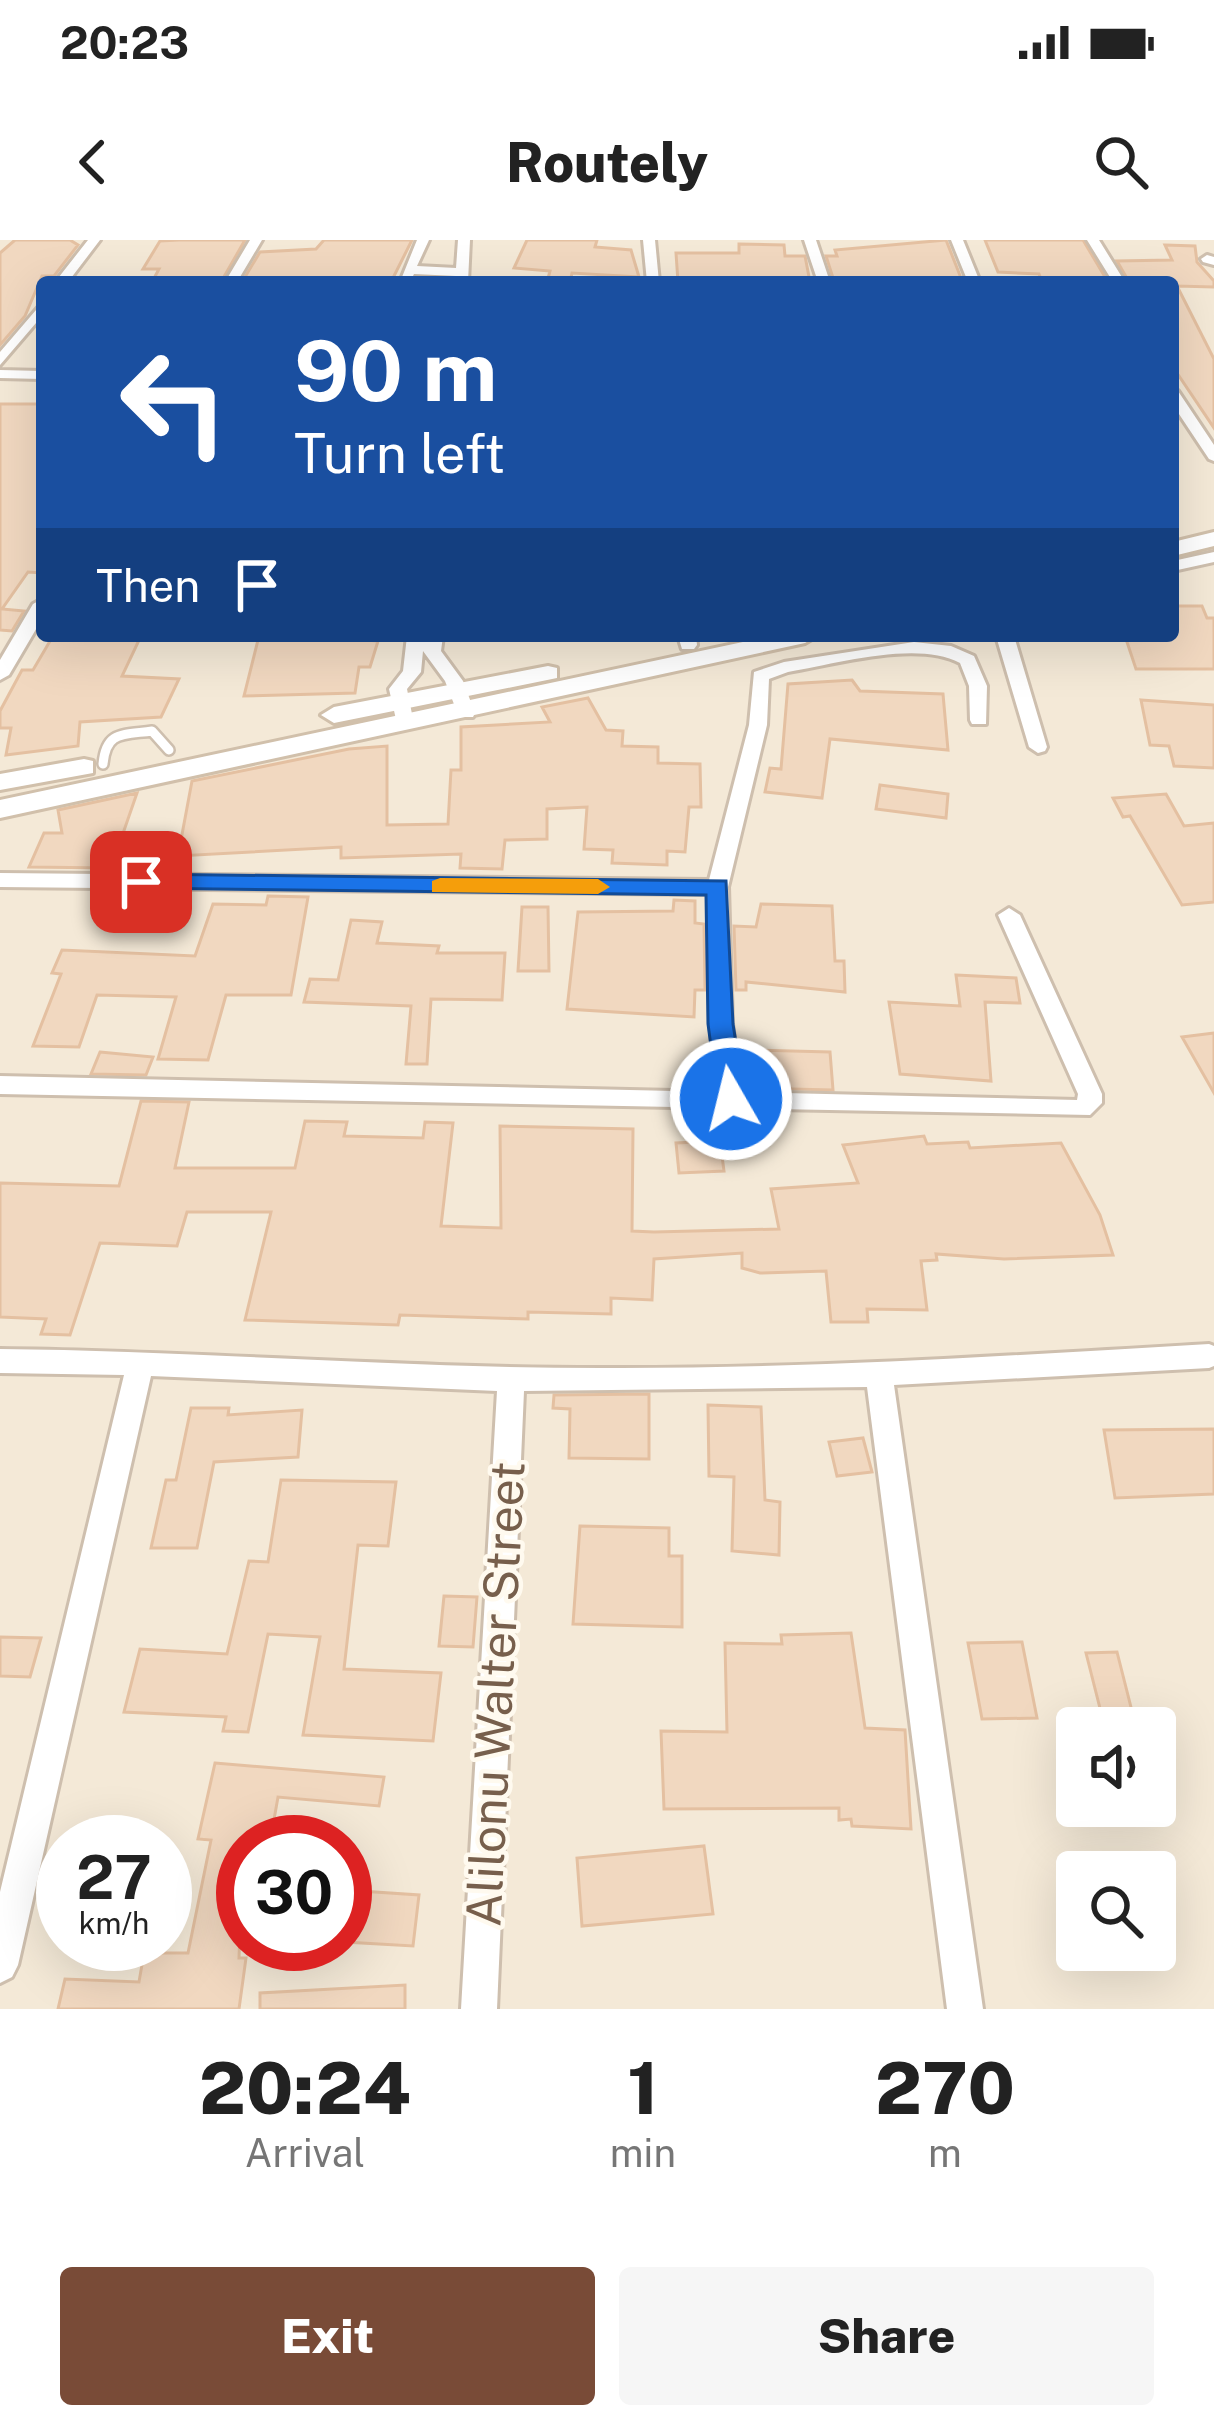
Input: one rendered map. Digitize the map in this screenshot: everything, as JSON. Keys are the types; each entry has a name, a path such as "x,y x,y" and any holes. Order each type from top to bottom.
{"main road":[{"path":"1179,531 1214,523"},
{"path":"1179,548 1214,539"},
{"path":"462,702 683,642"},
{"path":"0,782 163,743 462,702 774,642"},
{"path":"0,809 401,712"}],"street":[{"path":"66,276 94,240"},
{"path":"235,276 256,240"},
{"path":"407,276 423,240"},
{"path":"464,240 466,276"},
{"path":"467,276 476,240"},
{"path":"650,240 653,276"},
{"path":"810,240 822,276"},
{"path":"957,240 972,276"},
{"path":"1093,240 1115,276"},
{"path":"0,361 36,315"},
{"path":"0,374 36,375"},
{"path":"1179,403 1214,456"},
{"path":"1179,565 1214,557"},
{"path":"0,675 36,614"},
{"path":"401,712 398,689 412,672 415,642"},
{"path":"433,642 432,651 462,702"},
{"path":"1007,642 1038,748"},
{"path":"731,1099 721,1024 718,887 758,725 760,676 784,667 931,646 968,660 976,672 979,720"},
{"path":"0,880 718,887"},
{"path":"0,1085 1082,1109 1090,1103 1009,915"},
{"path":"0,1361 141,1361 511,1379 879,1376 1209,1357"},
{"path":"0,1965 141,1361"},
{"path":"879,1376 965,2009"},
{"name":"Alilonu Walter Street","path":"479,2009 511,1379"}],"shaded area":[{"path":"0,240 1214,240 1214,2009 0,2009"}],"building":[{"path":"15,240 70,240 78,245 54,276 36,276 36,290 25,316 0,345 0,253"},
{"path":"245,240 224,276 155,276 159,269 143,269 160,241"},
{"path":"324,240 412,240 394,276 246,276 260,252 316,249"},
{"path":"527,240 597,240 595,247 631,250 639,276 549,276 550,271 514,268"},
{"path":"946,240 960,276 832,276 826,256 837,256 835,250"},
{"path":"985,240 1083,240 1104,276 1040,276 998,272"},
{"path":"739,244 784,245 785,256 805,256 809,276 678,276 676,253 739,253"},
{"path":"1165,245 1195,246 1197,262 1214,287 1179,286 1179,276 1126,276 1117,261 1172,260"},
{"path":"1179,290 1214,359 1214,428 1179,376"},
{"path":"0,404 36,404 36,573 28,572 2,609 24,611 12,631 0,630"},
{"path":"1179,606 1202,606 1207,618 1214,618 1214,669 1136,669 1127,642 1179,642"},
{"path":"49,642 138,642 122,676 179,679 161,717 80,722 78,746 6,755 11,728 0,728 0,711 22,670 33,670"},
{"path":"258,642 378,642 370,667 359,667 355,693 244,696"},
{"path":"852,680 860,691 943,694 948,750 830,739 822,798 765,792 770,768 781,769 788,684"},
{"path":"588,698 606,730 623,731 622,746 658,747 658,763 700,764 701,807 689,807 685,852 667,851 667,865 612,863 613,850 584,849 587,807 547,809 547,839 505,840 502,869 460,868 461,854 341,858 341,847 178,856 192,781 349,749 387,746 387,825 448,824 451,770 461,770 461,727 550,722 542,707"},
{"path":"1141,700 1214,705 1214,768 1174,766 1169,746 1150,745"},
{"path":"880,785 948,794 946,818 876,809"},
{"path":"137,793 111,868 29,867 44,833 62,833 58,810"},
{"path":"1166,794 1184,826 1214,823 1214,902 1182,905 1130,816 1123,817 1113,798"},
{"path":"268,896 308,897 291,995 226,995 208,1060 158,1059 176,997 97,995 79,1047 33,1046 61,974 52,973 62,950 195,956 213,904 266,905"},
{"path":"674,900 695,901 695,923 704,924 705,990 695,990 694,1017 567,1009 578,912 673,911"},
{"path":"761,904 832,906 835,961 844,961 845,992 746,982 746,990 736,990 734,926 756,927"},
{"path":"522,907 548,907 549,971 518,971"},
{"path":"351,920 382,922 377,943 439,946 437,953 505,953 502,1000 431,999 427,1064 406,1064 411,1006 304,1002 310,979 338,980"},
{"path":"956,975 1016,978 1020,1003 985,1002 991,1081 900,1074 889,1002 960,1006"},
{"path":"1214,1033 1214,1093 1182,1037"},
{"path":"749,1050 830,1052 833,1090 750,1088"},
{"path":"100,1052 153,1057 146,1075 91,1074"},
{"path":"141,1101 189,1102 175,1168 295,1168 305,1121 347,1122 344,1136 423,1138 425,1122 453,1123 441,1226 501,1228 500,1126 633,1129 632,1231 654,1232 779,1229 771,1189 858,1183 843,1145 924,1136 927,1144 968,1142 970,1148 1061,1143 1100,1215 1113,1255 1004,1259 936,1254 937,1260 921,1261 927,1310 867,1309 868,1322 831,1322 826,1271 760,1273 742,1268 742,1253 654,1259 652,1300 611,1298 611,1314 528,1312 528,1319 400,1315 398,1325 245,1320 271,1212 187,1212 177,1246 100,1243 70,1335 41,1334 46,1319 0,1317 0,1183 119,1186"},
{"path":"720,1141 724,1171 679,1173 676,1143"},
{"path":"649,1394 649,1459 569,1458 570,1409 553,1408 554,1395"},
{"path":"708,1405 761,1407 765,1500 780,1502 779,1555 732,1551 734,1477 709,1476"},
{"path":"191,1408 229,1408 228,1415 302,1410 298,1457 214,1462 197,1548 151,1548 166,1480 176,1480"},
{"path":"1214,1429 1214,1494 1115,1498 1104,1430"},
{"path":"863,1438 872,1472 837,1476 829,1442"},
{"path":"281,1480 396,1482 388,1546 358,1545 344,1669 441,1673 433,1741 303,1735 320,1637 268,1634 248,1732 223,1731 226,1717 124,1712 140,1649 227,1654 249,1561 268,1562"},
{"path":"580,1526 669,1528 669,1556 682,1556 682,1627 573,1624"},
{"path":"444,1596 477,1597 473,1647 439,1646"},
{"path":"851,1633 865,1728 905,1730 911,1829 852,1826 851,1819 839,1820 839,1808 664,1809 661,1731 727,1732 725,1643 782,1644 781,1635"},
{"path":"0,1637 41,1638 30,1677 0,1676"},
{"path":"1022,1642 1037,1718 982,1719 968,1643"},
{"path":"1117,1652 1131,1707 1100,1707 1086,1653"},
{"path":"215,1763 384,1777 379,1806 278,1797 275,1815 216,1815 216,1971 244,1971 239,2009 58,2009 65,1979 139,1982 141,1971 192,1971 192,1933 211,1840 198,1839"},
{"path":"704,1846 713,1914 582,1926 577,1858"},
{"path":"372,1892 419,1895 413,1946 372,1944"},
{"path":"405,1985 405,2009 260,2009 260,1993"}],"slow traffic":[{"path":"440,886 598,887"}],"route":[{"path":"141,882 718,887 721,1024 731,1099"}]}
